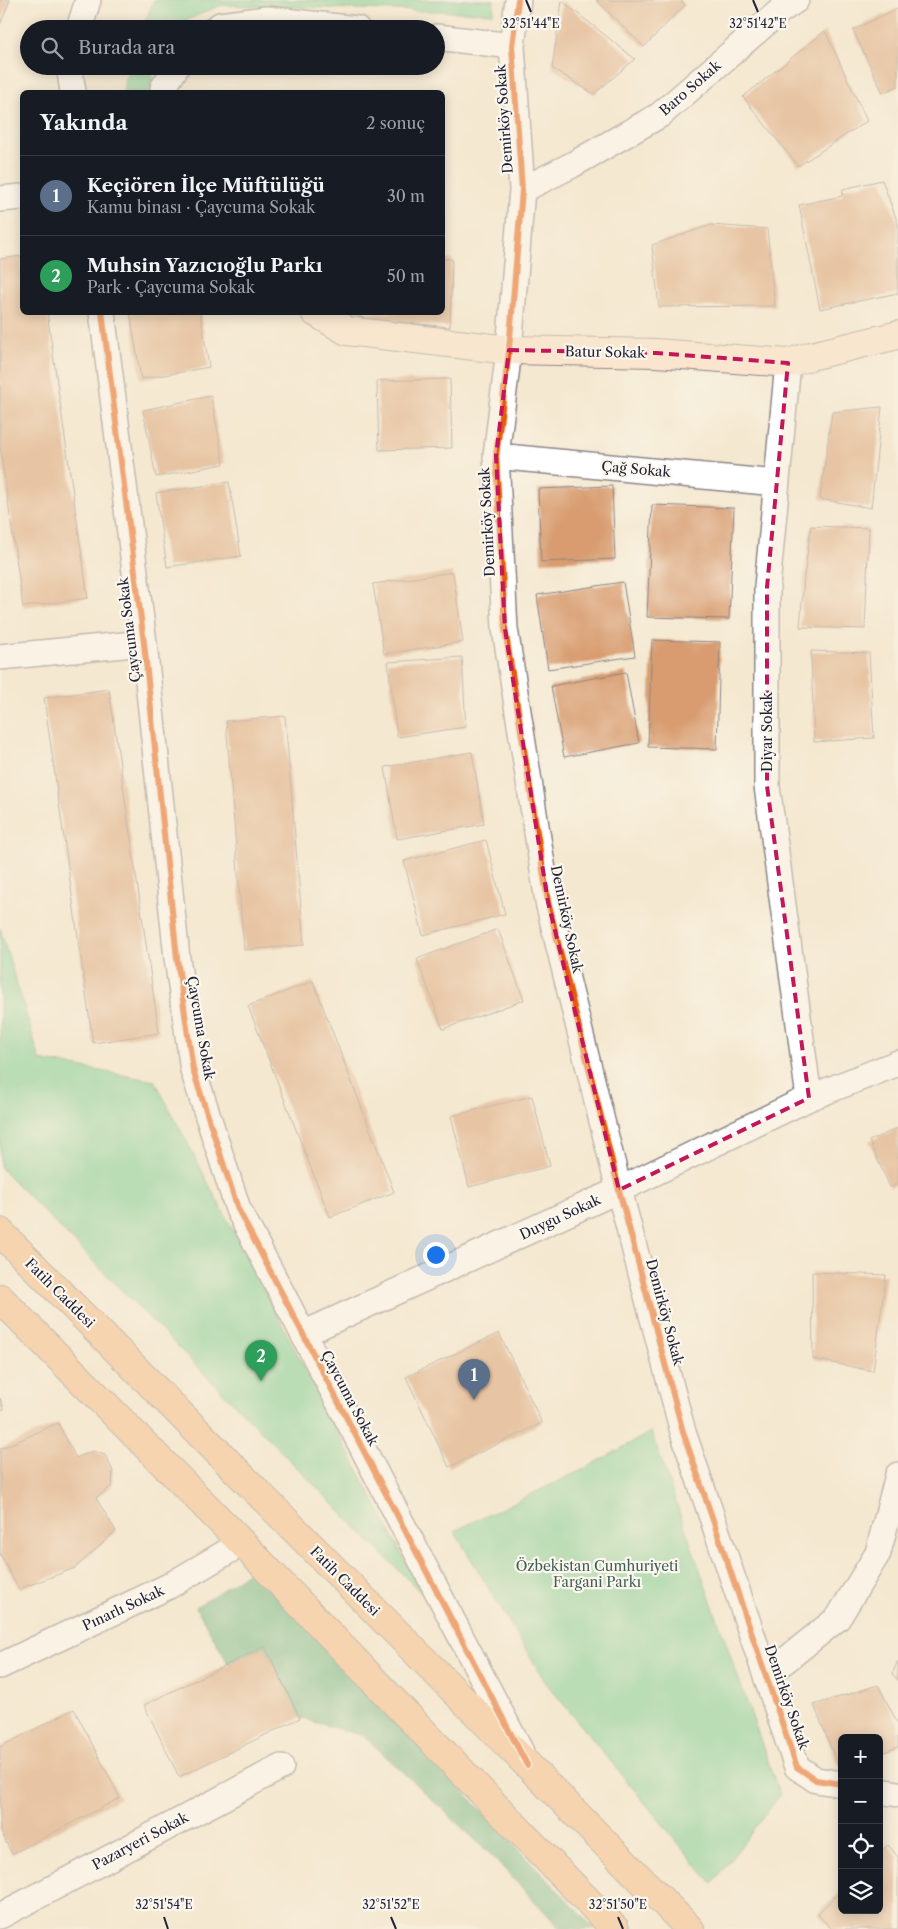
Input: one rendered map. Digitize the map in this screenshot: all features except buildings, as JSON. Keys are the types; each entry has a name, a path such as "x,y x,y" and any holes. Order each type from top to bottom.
{"main road":[{"name":"Fatih Caddesi","path":"0,1232 690,1929"},
{"path":"0,1298 242,1543 615,1929"}],"street":[{"path":"82,20 88,0"},
{"name":"Demirköy Sokak","path":"518,0 512,46 522,190 509,350 496,456 505,629 548,902 683,1432 798,1767 816,1780 838,1783"},
{"name":"Baro Sokak","path":"522,190 660,115 780,10 796,0"},
{"path":"258,20 275,20"},
{"path":"445,38 512,46"},
{"path":"70,75 73,90"},
{"path":"163,90 171,75"},
{"path":"0,199 20,197"},
{"name":"Çaycuma Sokak","path":"102,315 144,643 177,958 193,1070 238,1209 528,1765"},
{"name":"Batur Sokak","path":"320,315 347,332 509,350 656,353 788,363 898,336"},
{"name":"Diyar Sokak","path":"788,363 767,587 767,786 808,1098"},
{"name":"Çağ Sokak","path":"496,456 776,482"},
{"path":"0,657 144,643"},
{"name":"Duygu Sokak","path":"303,1334 620,1190 808,1098 898,1063"},
{"path":"766,1676 838,1618 878,1554 898,1475"},
{"name":"Pınarlı Sokak","path":"0,1666 169,1586 242,1543"},
{"name":"Pazaryeri Sokak","path":"0,1916 281,1767"},
{"path":"883,1792 898,1794"}],"highlighted area":[{"path":"509,350 656,353 788,363 767,587 767,786 809,1098 619,1190 548,902 505,629 496,456"}],"green space":[{"path":"154,0 494,0 493,13 221,5 187,20 146,20"},
{"path":"127,75 153,75 150,90 123,90"},
{"path":"0,928 40,1060 155,1081 423,1595 0,1167"},
{"name":"Özbekistan Cumhuriyeti Fargani Parkı","path":"651,1432 780,1795 712,1884 546,1683 454,1531 586,1468"},
{"path":"252,1570 595,1929 561,1929 487,1851 364,1736 300,1718 265,1646 228,1663 196,1607"}],"cycle path":[{"path":"518,0 512,46 522,190 509,350 496,456 505,629 548,902 619,1190 683,1432 797,1767 816,1780 838,1783"},
{"path":"102,315 144,643 177,958 193,1070 238,1209 527,1765"}],"place":[{"name":"Muhsin Yazıcıoğlu Parkı","path":"261,1381"},
{"name":"Keçiören İlçe Müftülüğü","path":"474,1400"}]}
